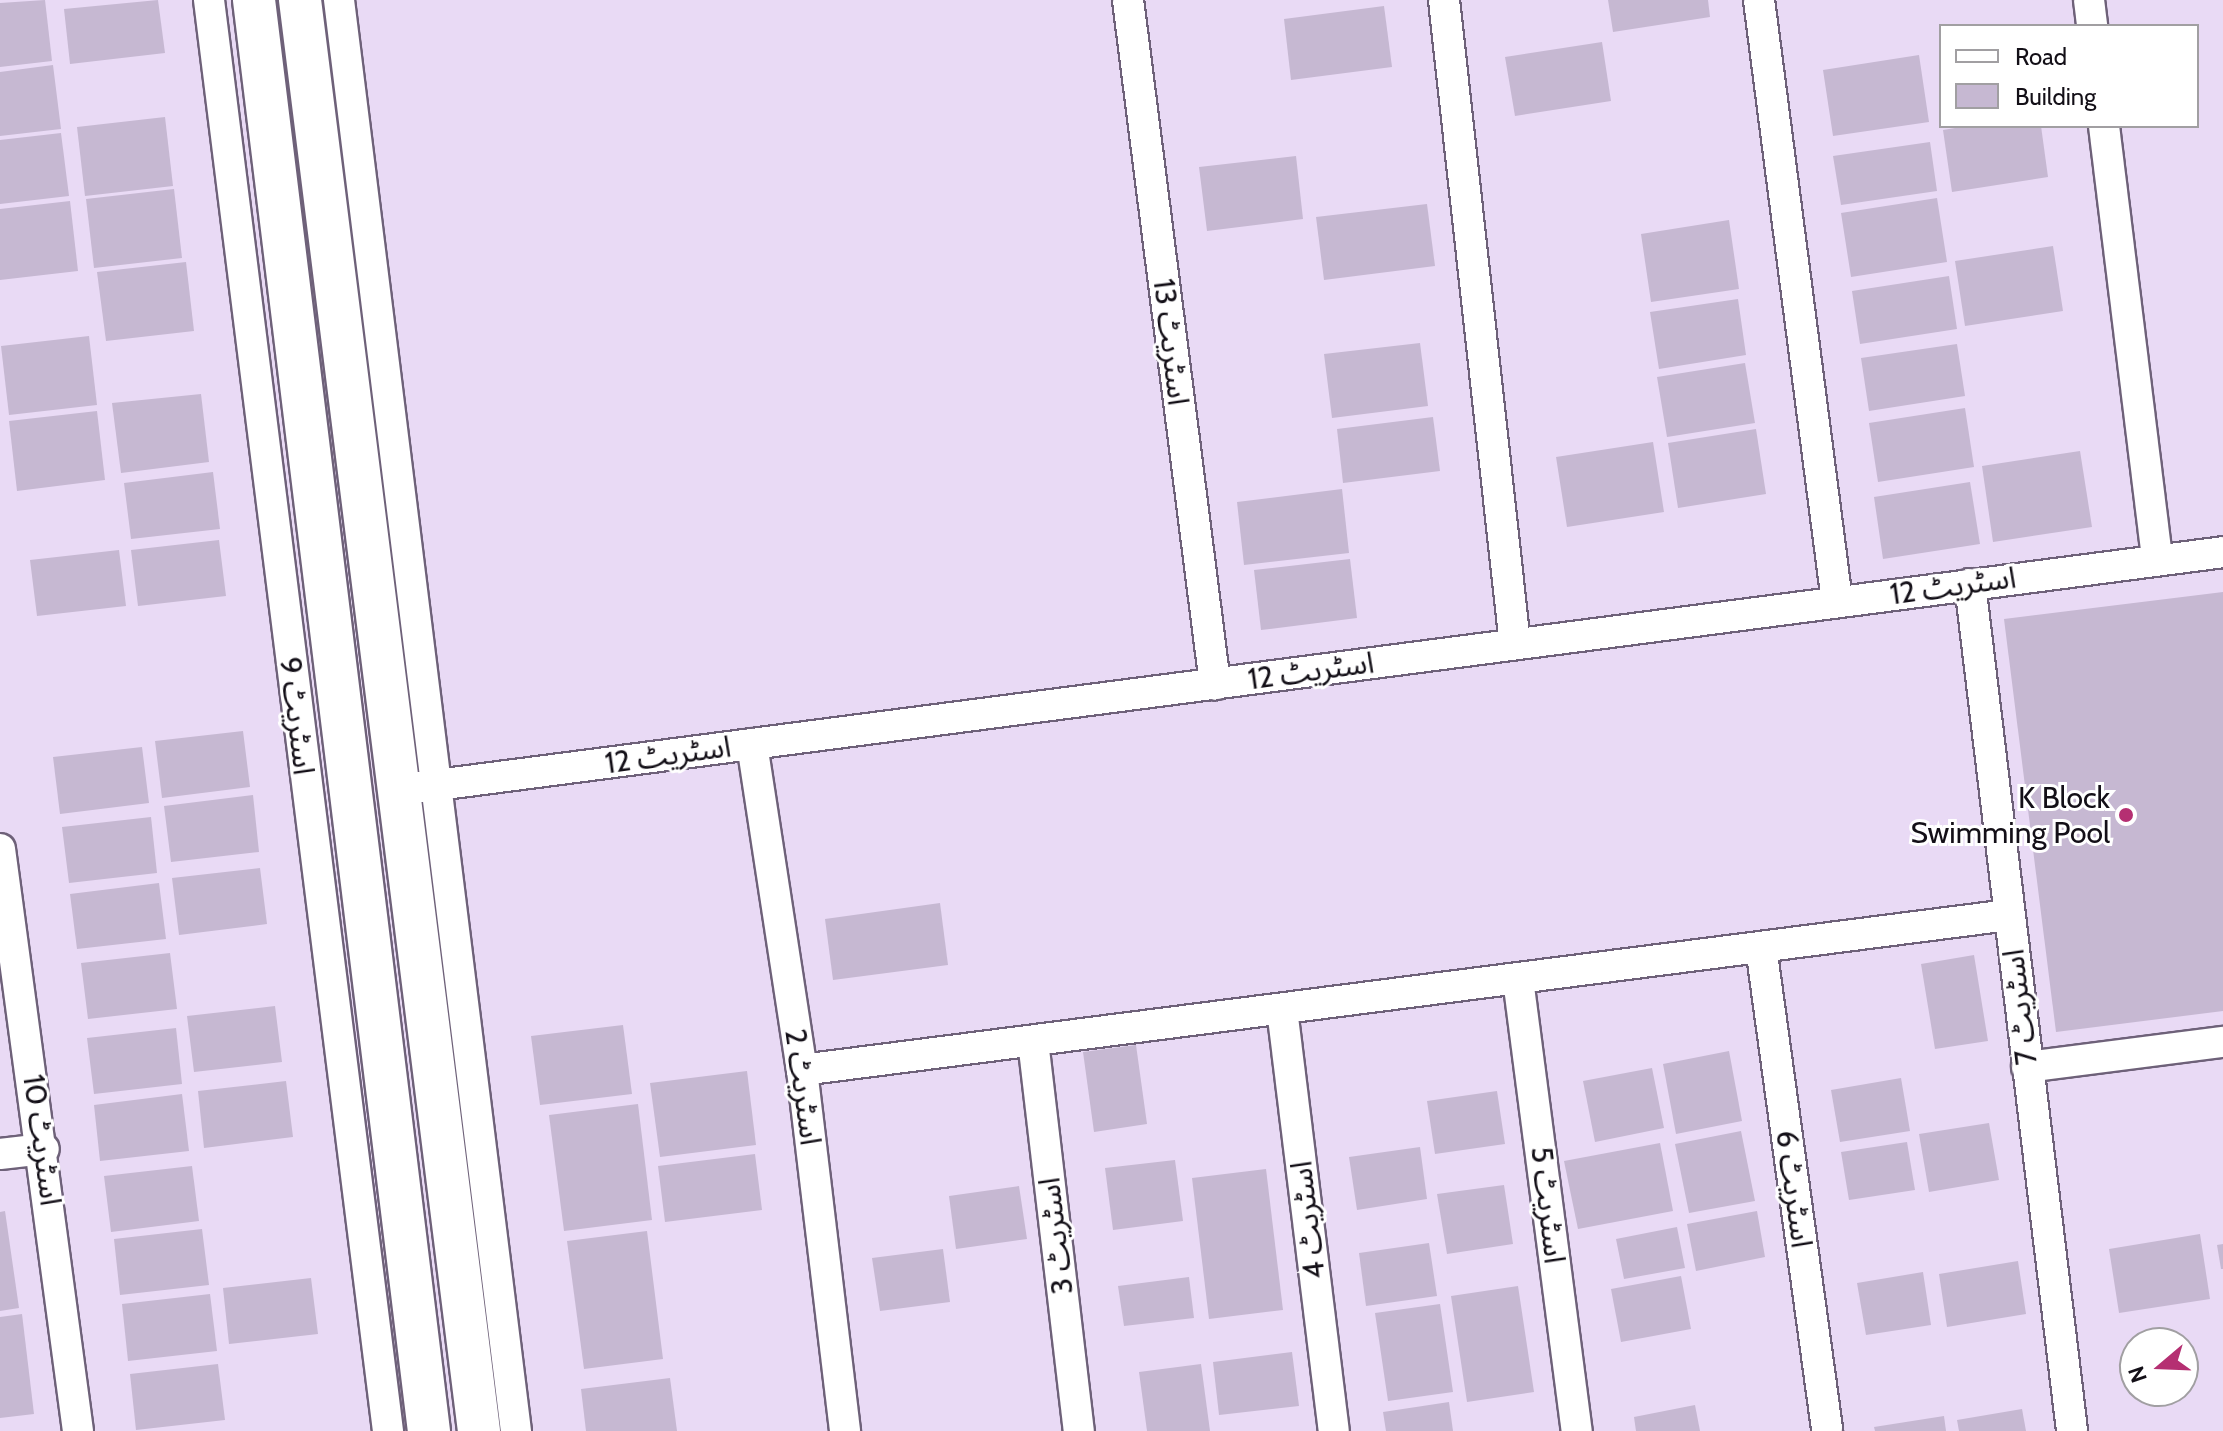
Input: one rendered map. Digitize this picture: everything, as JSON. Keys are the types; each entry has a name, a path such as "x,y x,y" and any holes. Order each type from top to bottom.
{"main road":[{"path":"254,0 429,1431"},
{"path":"300,0 418,788 479,1431"}],"street":[{"name":"اسٹریٹ 9","path":"209,0 388,1431"},
{"path":"339,0 418,788 516,1431"},
{"name":"اسٹریٹ 13","path":"1128,0 1215,684"},
{"path":"1444,0 1515,644"},
{"path":"1759,0 1837,601"},
{"path":"2089,0 2092,24"},
{"path":"2104,128 2157,559"},
{"name":"اسٹریٹ 12","path":"418,788 2223,552"},
{"name":"اسٹریٹ 7","path":"1970,584 2072,1431"},
{"name":"اسٹریٹ 2","path":"752,744 802,1070 845,1431"},
{"name":"اسٹریٹ 10","path":"0,849 44,1149 78,1431"},
{"path":"802,1070 2009,915"},
{"name":"اسٹریٹ 6","path":"1761,947 1827,1431"},
{"name":"اسٹریٹ 5","path":"1518,979 1577,1431"},
{"name":"اسٹریٹ 4","path":"1282,1009 1334,1431"},
{"name":"اسٹریٹ 3","path":"1033,1041 1079,1431"},
{"path":"2027,1067 2223,1042"},
{"path":"0,1154 44,1149"}],"building":[{"path":"45,0 52,61 0,67 0,3"},
{"path":"158,0 165,53 70,64 64,9"},
{"path":"1608,0 1708,0 1710,17 1613,32"},
{"path":"1384,6 1392,67 1291,80 1284,19"},
{"path":"1602,42 1611,101 1515,116 1505,57"},
{"path":"1919,55 1929,122 1833,136 1823,70"},
{"path":"53,65 61,129 0,136 0,72"},
{"path":"165,117 173,186 85,196 77,127"},
{"path":"2041,128 2048,177 1952,192 1943,130"},
{"path":"61,133 69,196 0,204 0,140"},
{"path":"1930,142 1937,191 1841,205 1833,156"},
{"path":"1296,156 1303,219 1207,231 1199,167"},
{"path":"174,189 182,258 94,268 86,199"},
{"path":"1937,198 1947,262 1851,277 1841,213"},
{"path":"70,201 78,271 0,280 0,209"},
{"path":"1427,204 1435,266 1324,280 1316,217"},
{"path":"1729,220 1739,289 1651,302 1641,234"},
{"path":"2053,246 2063,311 1965,326 1955,261"},
{"path":"186,262 194,331 106,341 97,272"},
{"path":"1949,276 1957,329 1860,344 1852,291"},
{"path":"1738,299 1746,355 1659,369 1650,312"},
{"path":"89,336 97,405 9,415 1,346"},
{"path":"1420,343 1428,406 1332,418 1324,354"},
{"path":"1957,344 1965,396 1869,411 1861,358"},
{"path":"1745,363 1755,423 1667,437 1657,377"},
{"path":"201,394 209,462 121,473 112,403"},
{"path":"1965,408 1974,467 1878,482 1869,423"},
{"path":"97,411 105,480 17,491 9,421"},
{"path":"1433,417 1440,471 1343,483 1337,429"},
{"path":"1756,429 1766,494 1678,508 1668,443"},
{"path":"1653,442 1664,512 1567,527 1556,457"},
{"path":"2080,451 2092,527 1993,542 1982,466"},
{"path":"213,472 220,529 131,539 124,483"},
{"path":"1970,482 1980,544 1883,559 1874,497"},
{"path":"1342,489 1349,553 1244,565 1237,502"},
{"path":"219,540 226,596 138,606 131,550"},
{"path":"119,550 126,606 37,616 30,560"},
{"path":"1350,559 1357,618 1261,630 1254,570"},
{"name":"K Block Swimming Pool","path":"2223,592 2223,1011 2056,1032 2004,619"},
{"path":"243,731 250,787 162,798 155,741"},
{"path":"142,747 149,803 60,814 53,757"},
{"path":"253,795 259,852 171,862 164,806"},
{"path":"151,817 157,873 69,883 62,827"},
{"path":"260,868 267,924 179,935 172,878"},
{"path":"159,883 166,939 77,949 70,894"},
{"path":"940,903 948,965 833,980 825,919"},
{"path":"170,953 177,1009 88,1019 81,963"},
{"path":"1974,955 1988,1041 1935,1049 1921,964"},
{"path":"275,1006 282,1062 194,1072 187,1016"},
{"path":"623,1025 632,1094 540,1105 531,1036"},
{"path":"176,1028 182,1084 94,1094 87,1038"},
{"path":"1136,1045 1147,1124 1094,1132 1083,1052"},
{"path":"1729,1051 1742,1121 1676,1134 1663,1064"},
{"path":"1652,1068 1664,1128 1595,1142 1583,1081"},
{"path":"747,1071 756,1145 660,1157 650,1083"},
{"path":"1901,1078 1910,1131 1840,1142 1831,1090"},
{"path":"286,1081 293,1137 204,1148 198,1091"},
{"path":"1497,1091 1505,1144 1435,1154 1427,1101"},
{"path":"182,1094 189,1151 100,1161 94,1105"},
{"path":"638,1104 652,1220 564,1231 549,1115"},
{"path":"1989,1123 1999,1180 1929,1192 1919,1134"},
{"path":"1741,1131 1755,1201 1689,1213 1675,1144"},
{"path":"1907,1142 1915,1190 1849,1200 1841,1152"},
{"path":"1660,1143 1673,1211 1578,1229 1564,1161"},
{"path":"1420,1147 1427,1199 1357,1210 1349,1157"},
{"path":"755,1154 762,1210 665,1222 658,1166"},
{"path":"1175,1160 1183,1221 1113,1230 1105,1168"},
{"path":"192,1166 199,1221 111,1232 104,1176"},
{"path":"1266,1169 1283,1310 1209,1319 1192,1178"},
{"path":"1504,1185 1513,1244 1447,1254 1437,1194"},
{"path":"1019,1186 1027,1239 956,1249 949,1196"},
{"path":"5,1211 19,1308 0,1311 0,1212"},
{"path":"1757,1211 1765,1257 1696,1271 1687,1224"},
{"path":"1677,1227 1685,1268 1624,1279 1616,1239"},
{"path":"202,1229 209,1285 120,1295 114,1239"},
{"path":"647,1231 663,1359 584,1369 567,1241"},
{"path":"2200,1234 2210,1299 2119,1313 2109,1249"},
{"path":"1429,1243 1437,1296 1366,1306 1359,1253"},
{"path":"2223,1244 2223,1269 2221,1269 2217,1245"},
{"path":"943,1249 950,1302 880,1311 872,1258"},
{"path":"2018,1261 2026,1314 1947,1327 1939,1274"},
{"path":"1923,1272 1931,1325 1866,1335 1857,1283"},
{"path":"1681,1276 1691,1329 1621,1342 1611,1289"},
{"path":"1189,1277 1194,1318 1124,1326 1118,1286"},
{"path":"311,1278 318,1334 229,1344 223,1288"},
{"path":"1518,1286 1534,1392 1467,1402 1451,1296"},
{"path":"210,1294 217,1351 128,1361 122,1304"},
{"path":"1440,1304 1453,1392 1388,1401 1375,1313"},
{"path":"22,1314 34,1414 0,1418 0,1317"},
{"path":"1292,1352 1299,1406 1219,1415 1213,1362"},
{"path":"218,1364 225,1420 136,1430 130,1374"},
{"path":"1201,1364 1210,1431 1147,1431 1139,1372"},
{"path":"670,1378 677,1431 586,1431 581,1389"},
{"path":"1449,1402 1453,1431 1386,1431 1383,1412"},
{"path":"1695,1405 1700,1431 1636,1431 1634,1417"},
{"path":"2022,1409 2026,1431 1959,1431 1957,1420"},
{"path":"1944,1416 1946,1431 1875,1431 1874,1427"}],"place":[{"name":"K Block Swimming Pool","path":"2126,815"}]}
